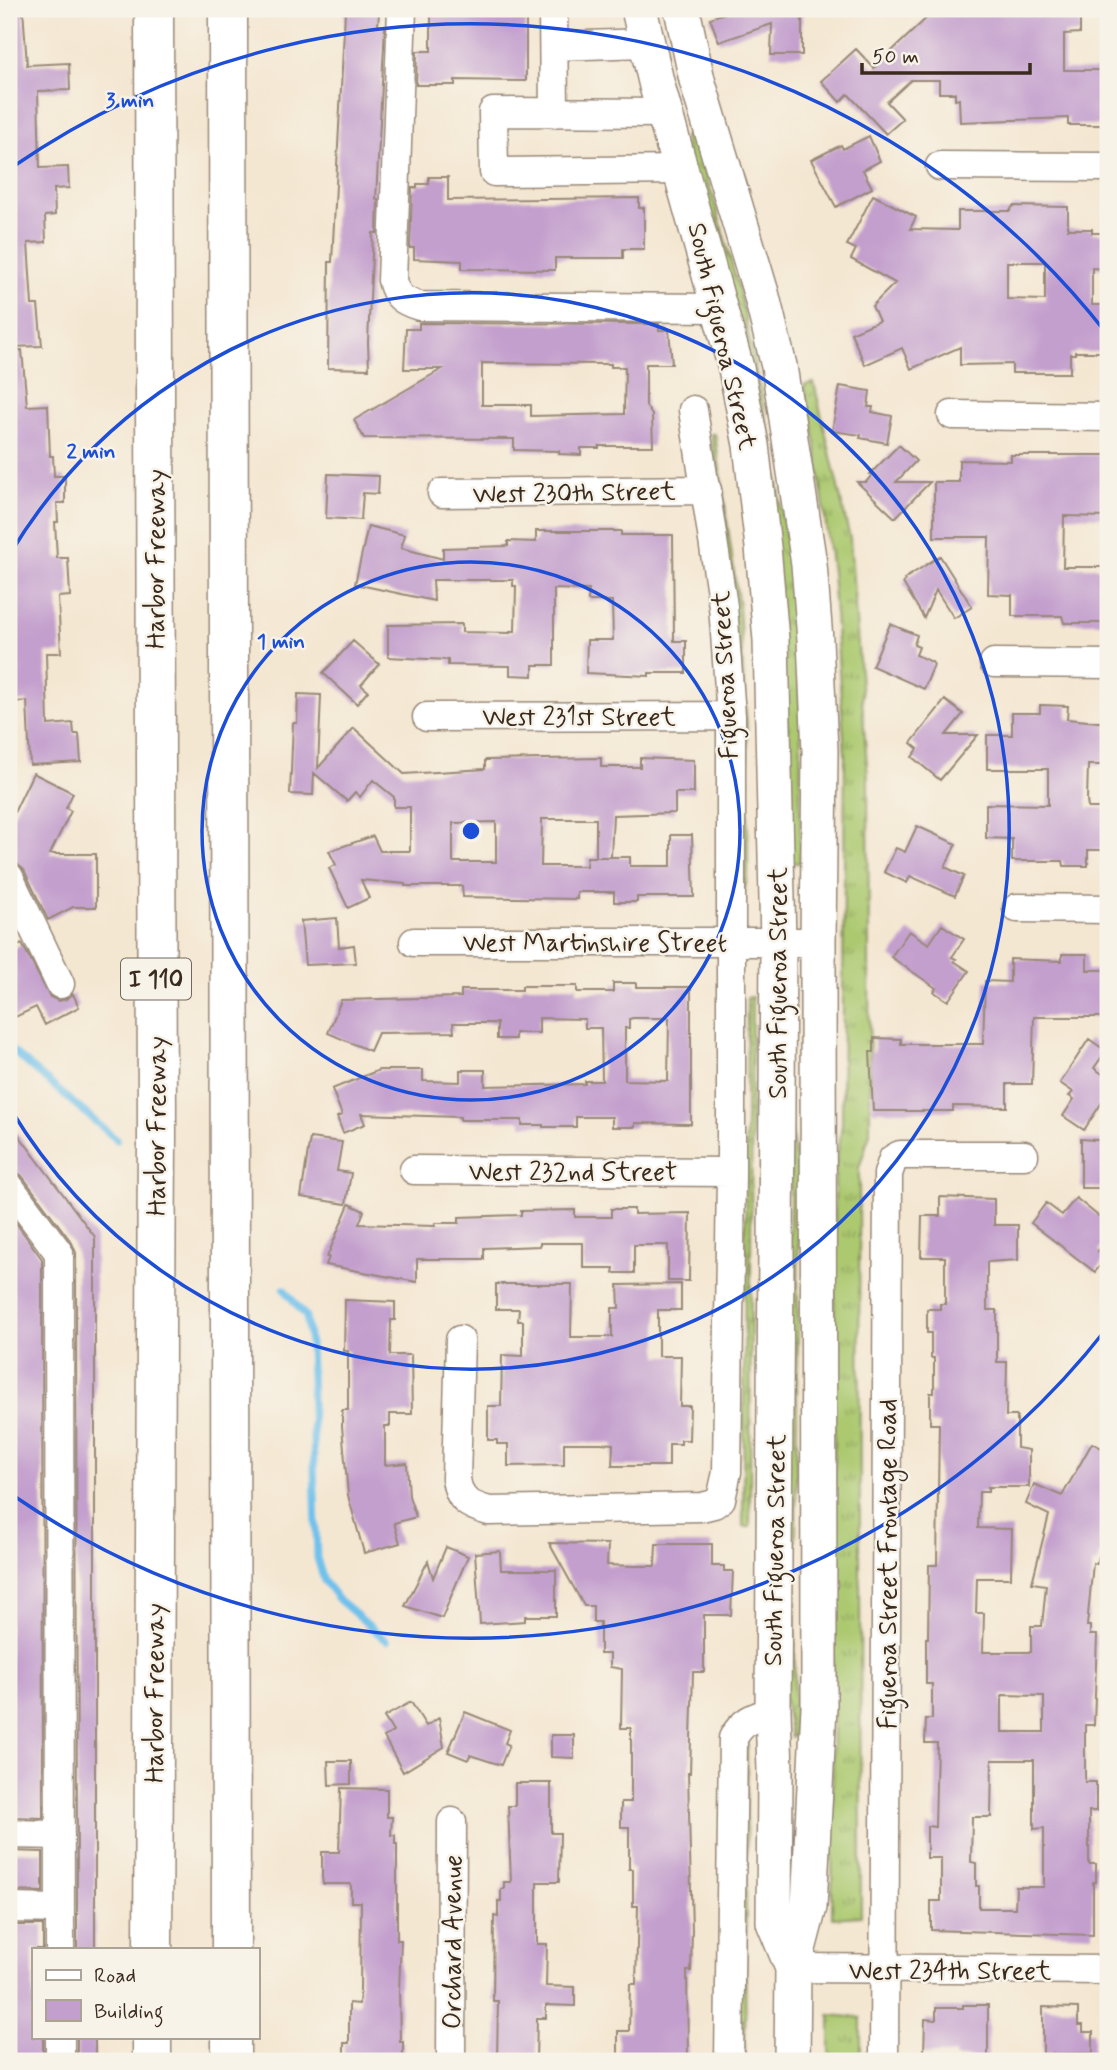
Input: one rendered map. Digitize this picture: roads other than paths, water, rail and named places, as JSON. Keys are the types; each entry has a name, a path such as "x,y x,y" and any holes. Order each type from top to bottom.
{"highway":[{"name":"Harbor Freeway","path":"153,1948 157,1135 154,9"},
{"name":"I 110","path":"228,9 231,1948"},
{"path":"152,2038 152,2061"},
{"path":"231,2038 231,2061"}],"main road":[{"name":"South Figueroa Street","path":"639,9 736,368 751,445 771,640 778,942 774,1922 793,1968"},
{"name":"South Figueroa Street","path":"681,9 697,80 761,293 779,366 809,564 818,696 819,1707 808,1907 793,1968 792,2061"}],"street":[{"path":"402,9 392,280 395,292 402,301 419,306 721,308"},
{"path":"553,9 554,113"},
{"path":"554,46 647,43"},
{"path":"665,113 492,112 494,172 682,170"},
{"path":"940,166 1108,167"},
{"name":"Figueroa Street","path":"693,411 723,606 731,716 730,942"},
{"path":"952,415 1108,416"},
{"name":"West 230th Street","path":"442,493 707,490"},
{"path":"994,663 1108,664"},
{"name":"West 231st Street","path":"427,717 731,716"},
{"path":"9,877 60,984"},
{"path":"1017,908 1108,909"},
{"name":"West Martinshire Street","path":"414,942 818,942"},
{"path":"460,1340 456,1478 458,1491 464,1500 474,1507 504,1511 519,1508 702,1507 721,1499 727,1472 731,1172 730,942"},
{"name":"Figueroa Street Frontage Road","path":"886,1970 888,1174 893,1159 900,1155 1024,1155"},
{"name":"West 232nd Street","path":"414,1170 731,1172"},
{"path":"9,1186 59,1253 60,1948"},
{"path":"729,2061 733,1738 749,1718 773,1711"},
{"name":"Orchard Avenue","path":"451,2061 452,1822"},
{"path":"9,1834 60,1835"},
{"path":"9,1908 60,1909"},
{"name":"West 234th Street","path":"793,1968 1108,1970"},
{"path":"884,2061 886,1970"},
{"path":"60,2038 60,2061"}],"waterway":[{"path":"9,1048 117,1140"},
{"path":"284,1289 306,1317 310,1343 317,1558 324,1581 339,1600 387,1641"}]}
